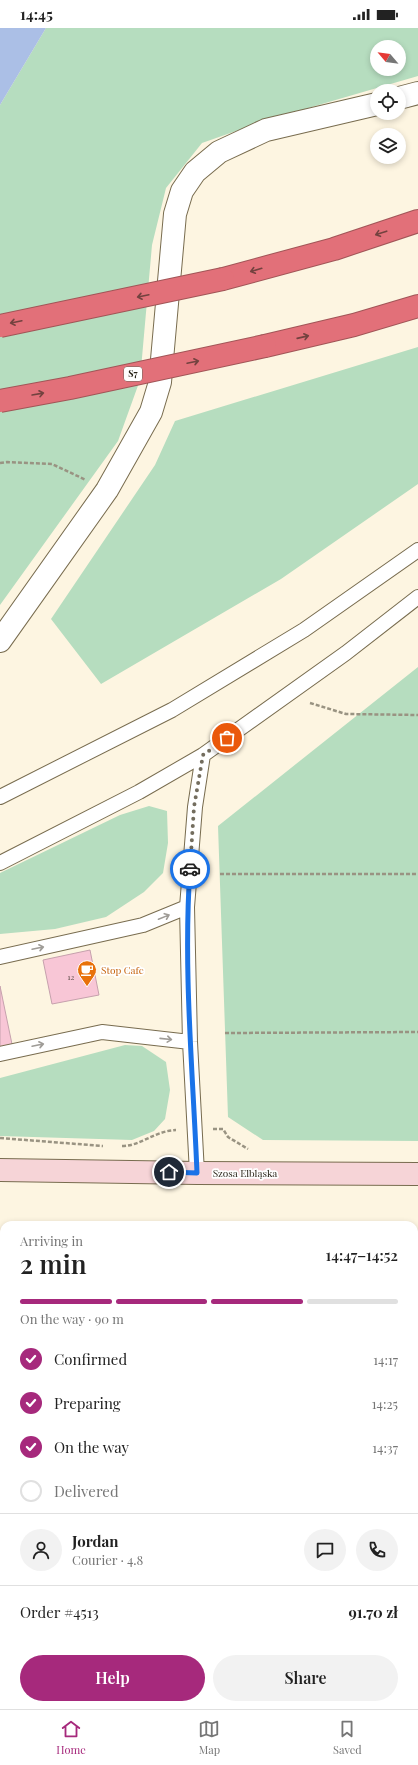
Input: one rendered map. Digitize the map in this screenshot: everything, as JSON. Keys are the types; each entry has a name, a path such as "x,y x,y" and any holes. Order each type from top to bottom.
{"highway":[{"path":"0,326 223,279 334,249 418,221"},
{"name":"S7","path":"0,400 70,388 265,346 354,325 418,306"}],"main road":[{"name":"Szosa Elbląska","path":"0,1170 418,1174"}],"street":[{"path":"406,96 418,93"},
{"path":"0,641 107,490 151,412 160,382 175,214 182,191 195,172 219,152 266,130 370,106"}],"lane":[{"path":"0,797 172,710 304,630 418,550"},
{"path":"0,863 139,792 203,755 346,653 418,597"},
{"path":"197,1173 190,1042 188,907 194,807 203,755"},
{"path":"0,956 143,925 188,907"},
{"path":"0,1054 102,1032 190,1042"}],"path":[{"path":"0,463 52,464 107,490"},
{"path":"286,696 346,714 418,714"},
{"path":"220,874 418,874"},
{"path":"225,1033 418,1032"},
{"path":"119,1146 136,1143 165,1131 222,1129 228,1137 238,1144 253,1151"},
{"path":"0,1138 105,1146"}],"green space":[{"path":"46,28 418,28 418,76 391,84 370,84 370,90 267,120 202,143 166,188 152,245 140,380 118,441 0,605 0,105"},
{"path":"418,347 418,484 281,579 101,684 51,619 155,465 175,421"},
{"path":"418,667 418,1141 263,1140 228,1117 218,826"},
{"path":"149,806 167,811 168,843 163,873 144,892 106,917 55,929 0,934 0,873 120,815"},
{"path":"125,1045 142,1046 166,1062 170,1090 165,1119 154,1131 132,1140 0,1136 0,1078"}],"water":[{"path":"0,28 46,28 0,105"}],"building":[{"path":"90,950 99,995 52,1004 43,960"},
{"path":"0,986 13,1049 0,1052"}],"way so far":[{"path":"190,869 194,807 203,755 227,738"}],"place":[{"name":"Stop Cafe","path":"87,987"}],"route":[{"path":"169,1172 197,1173 190,1042 188,907 190,869"}]}
